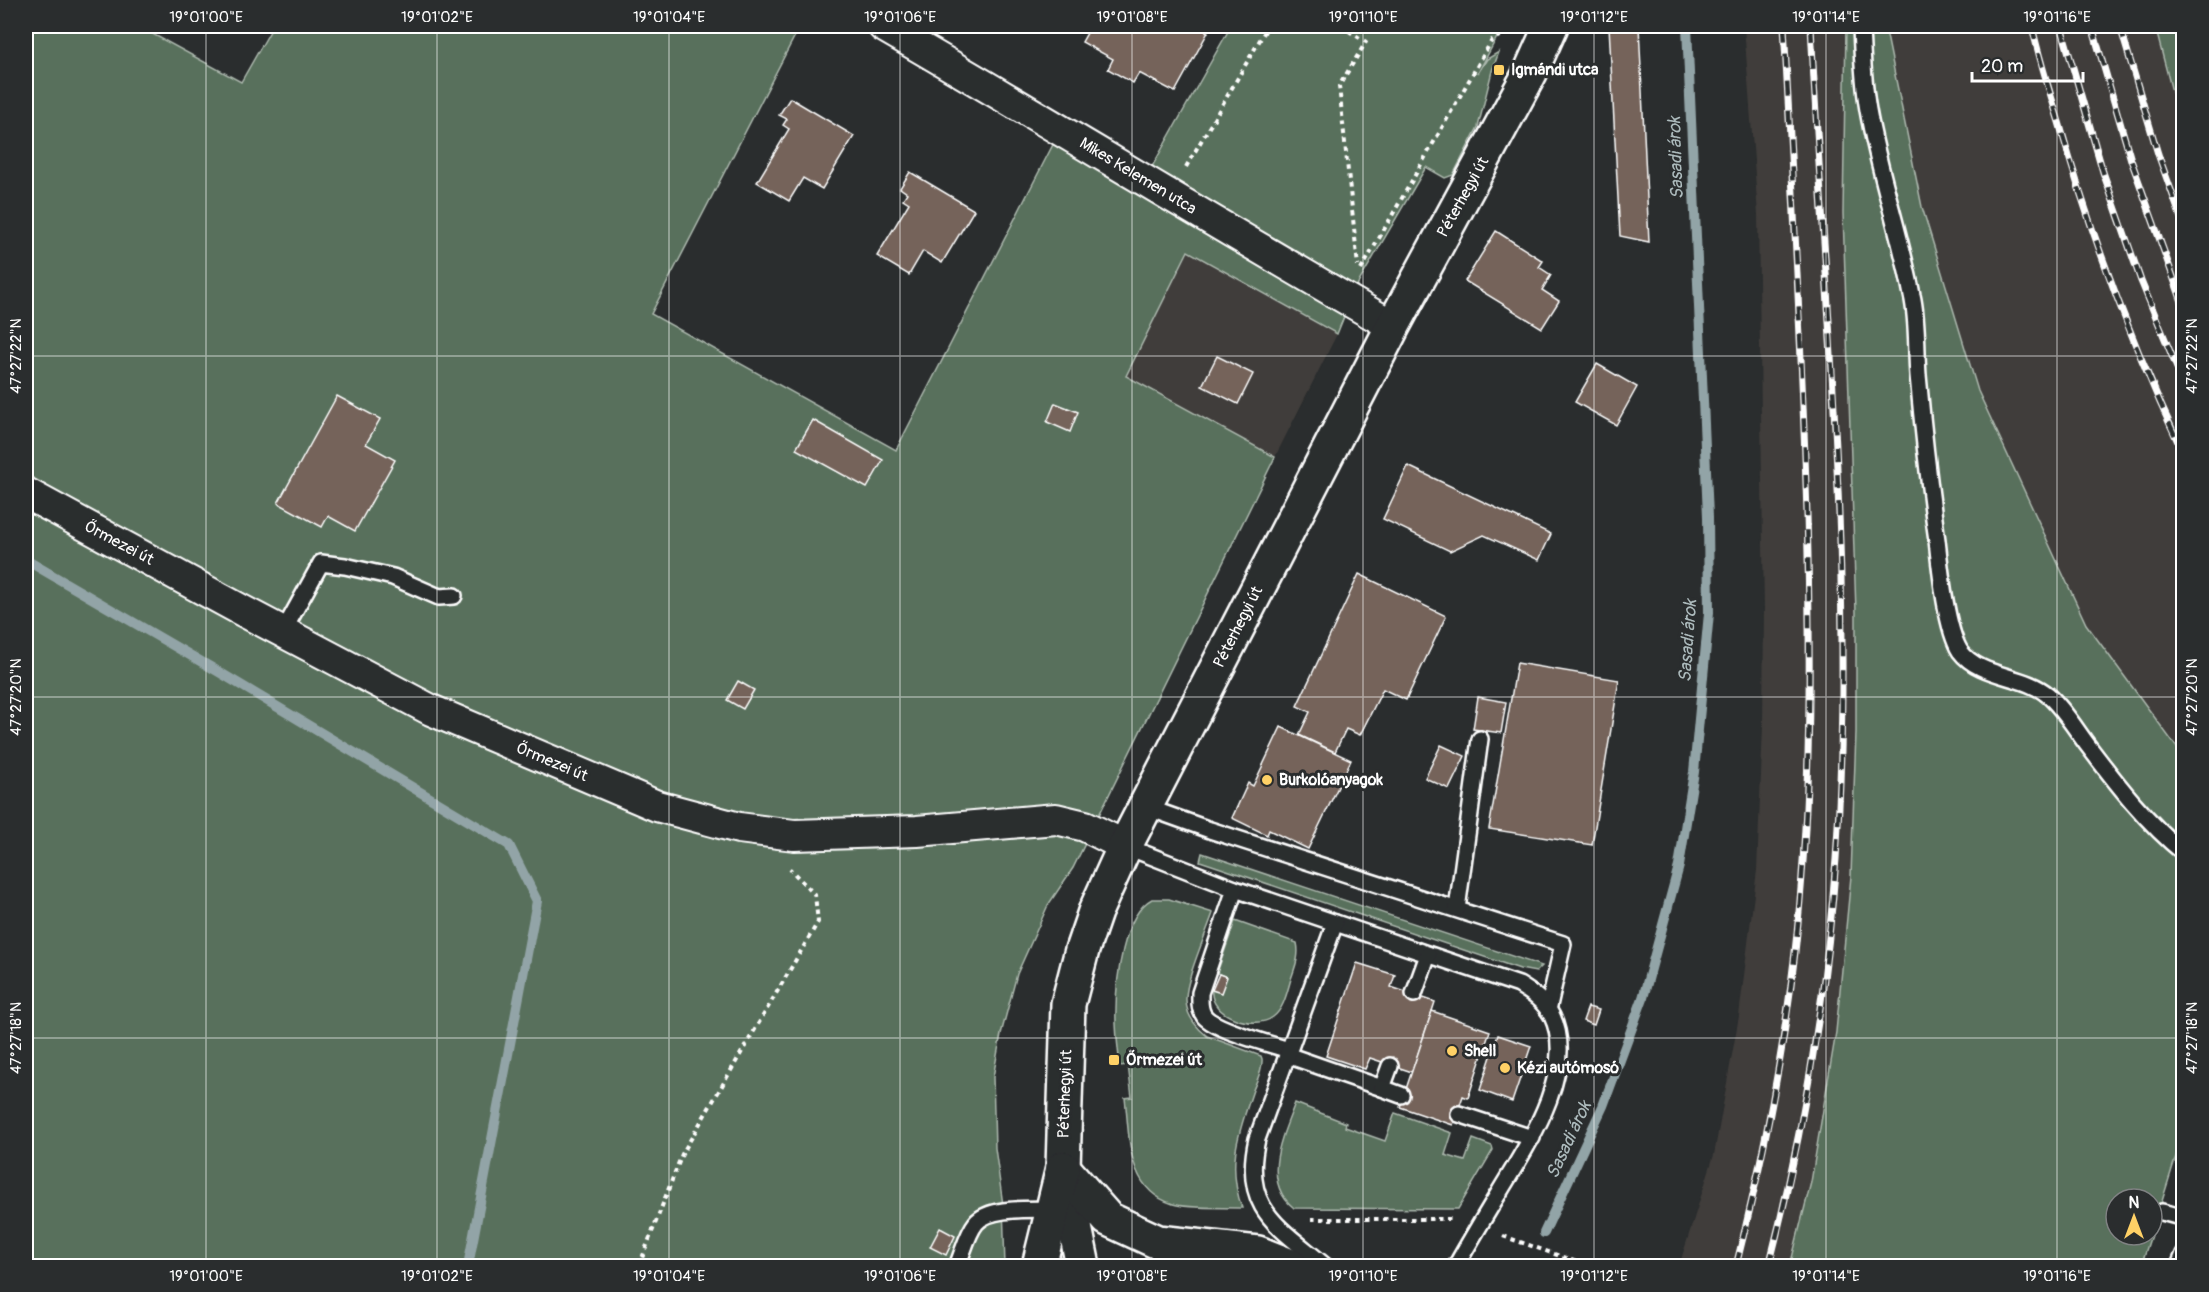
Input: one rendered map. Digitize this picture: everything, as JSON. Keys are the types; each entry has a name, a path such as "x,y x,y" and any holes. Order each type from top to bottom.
{"street":[{"name":"Mikes Kelemen utca","path":"883,26 1393,326"},
{"name":"Péterhegyi út","path":"1083,1266 1063,1168 1068,1004 1095,912 1125,846 1393,326 1530,73 1551,26"},
{"name":"Őrmezei út","path":"26,493 432,710 657,806 739,828 805,835 917,831 1056,819 1085,826 1125,846"},
{"path":"1040,1266 1063,1168"},
{"path":"1063,1168 1107,1219 1158,1242 1258,1253 1291,1266"}],"lane":[{"path":"1861,26 1863,73 1868,110 1913,297 1918,375 1934,523 1945,601 1959,649 1968,660 2045,692 2056,702 2141,812 2165,838 2184,853"},
{"path":"283,632 321,563 345,566 393,578 439,597 454,596"},
{"path":"1457,909 1480,739"},
{"path":"1146,807 1221,834 1563,944 1548,1010"},
{"path":"1125,846 1235,889 1519,985 1548,1010 1559,1038 1558,1063 1549,1098 1532,1138 1456,1266"},
{"path":"1235,889 1200,993 1200,1009 1204,1017 1221,1027 1401,1095"},
{"path":"1325,1266 1269,1219 1260,1201 1253,1176 1257,1139 1335,923"},
{"path":"1414,994 1428,955"},
{"path":"1382,1088 1390,1066"},
{"path":"1460,1114 1532,1138"},
{"path":"957,1266 975,1224 984,1216 996,1212 1053,1209"},
{"path":"2164,1213 2184,1218"},
{"path":"2180,1266 2184,1254"}],"path":[{"path":"1170,196 1268,26"},
{"path":"1341,26 1366,42 1339,86 1359,273 1492,40 1501,35 1504,26"},
{"path":"639,1266 682,1154 818,922 815,895 790,868 790,860"},
{"path":"1269,1219 1458,1219 1588,1266"}],"shaded area":[{"path":"1744,26 1846,26 1843,213 1856,612 1856,732 1851,876 1836,1032 1811,1182 1790,1266 1679,1266 1714,1155 1739,1016 1757,870 1763,727 1764,610 1758,215"},
{"path":"1885,26 2155,26 2184,134 2183,756 2086,624 1978,391 1922,207"},
{"path":"1188,251 1337,334 1275,457 1125,376"}],"green space":[{"path":"26,26 138,26 241,82 273,26 800,26 651,314 896,450 1061,129 1144,181 1231,26 1503,26 1478,73 1487,59 1499,52 1478,127 1453,175 1445,178 1426,167 1356,287 1337,334 1188,251 1126,376 1275,457 1073,868 1048,905 1017,974 1001,1034 993,1077 995,1148 1003,1205 1005,1266 26,1266"},
{"path":"1846,26 1885,26 1922,207 1978,391 2086,624 2183,756 2183,1134 2164,1195 2164,1187 2104,1187 2104,1247 2147,1247 2141,1266 1790,1266 1811,1182 1836,1032 1851,876 1856,732 1856,612 1843,213"},
{"path":"2155,26 2183,26 2183,134"},
{"path":"1202,853 1542,966 1536,972 1520,969 1200,861"},
{"path":"1152,899 1169,899 1213,913 1189,981 1186,1006 1196,1025 1207,1036 1261,1056 1262,1059 1261,1071 1243,1120 1236,1148 1235,1176 1242,1208 1173,1204 1158,1197 1146,1187 1138,1175 1133,1160 1125,1098 1132,1097 1128,1065 1120,1066 1116,997 1123,949 1128,933 1134,918"},
{"path":"1235,921 1297,943 1297,961 1285,1000 1277,1014 1265,1021 1245,1021 1225,1014 1213,999 1212,990 1221,992 1226,977 1217,973"},
{"path":"1295,1103 1346,1123 1345,1127 1385,1141 1395,1113 1452,1133 1445,1155 1465,1161 1473,1139 1492,1146 1493,1150 1458,1209 1294,1208 1284,1197 1278,1185 1276,1171 1280,1143"}],"building":[{"path":"1091,26 1196,26 1208,32 1175,92 1139,73 1133,83 1108,69 1113,59 1082,42"},
{"path":"1609,26 1639,26 1649,242 1620,236"},
{"path":"790,98 854,136 822,189 803,178 789,201 757,182 789,129 783,125 787,119 779,115"},
{"path":"910,172 974,210 942,263 923,251 909,275 877,256 909,203 903,199 907,193 900,188"},
{"path":"1496,231 1543,261 1539,267 1551,275 1542,290 1559,301 1542,328 1465,281"},
{"path":"1217,356 1253,374 1238,404 1202,386"},
{"path":"1597,364 1637,387 1616,425 1575,402"},
{"path":"337,396 380,419 366,444 395,460 355,531 328,516 322,527 278,503"},
{"path":"1055,403 1078,412 1070,432 1047,422"},
{"path":"813,420 883,460 867,488 796,449"},
{"path":"1408,466 1551,534 1539,560 1484,535 1450,551 1383,519"},
{"path":"1359,574 1446,616 1406,700 1383,689 1360,735 1346,729 1335,752 1299,735 1310,712 1297,706"},
{"path":"1517,663 1619,680 1592,845 1489,829"},
{"path":"738,681 754,690 743,709 727,700"},
{"path":"1478,697 1506,702 1501,733 1473,729"},
{"path":"1281,727 1351,760 1308,849 1269,830 1267,835 1232,818 1248,783 1253,786"},
{"path":"1441,745 1465,756 1449,789 1425,778"},
{"path":"1357,963 1395,975 1391,987 1435,1002 1412,1072 1370,1058 1365,1069 1326,1056"},
{"path":"1219,974 1227,977 1221,993 1212,990"},
{"path":"1588,1007 1599,1010 1594,1025 1583,1021"},
{"path":"1432,1011 1490,1031 1468,1098 1463,1096 1453,1125 1400,1107"},
{"name":"Kézi autómosó","path":"1498,1035 1531,1046 1512,1102 1480,1090"},
{"path":"940,1228 955,1236 946,1255 930,1247"}],"waterway":[{"name":"Sasadi árok","path":"1544,1233 1603,1106 1643,998 1679,866 1694,772 1709,613 1708,517 1687,26"},
{"path":"26,560 509,845 537,901 468,1266"}],"railway":[{"path":"1736,1266 1763,1150 1784,1032 1795,952 1807,788 1809,679 1807,514 1784,26"},
{"path":"1769,1266 1803,1115 1819,1013 1832,911 1841,755 1842,650 1836,442 1811,26"},
{"path":"2032,26 2071,165 2099,249 2130,332 2184,455"},
{"path":"2061,26 2103,172 2141,281 2184,385"},
{"path":"2092,26 2131,160 2184,307"},
{"path":"2120,26 2158,154 2184,226"}],"place":[{"name":"Igmándi utca","path":"1499,70"},
{"name":"Burkolóanyagok","path":"1267,780"},
{"name":"Shell","path":"1452,1051"},
{"name":"Őrmezei út","path":"1114,1060"},
{"name":"Kézi autómosó","path":"1505,1068"}]}
